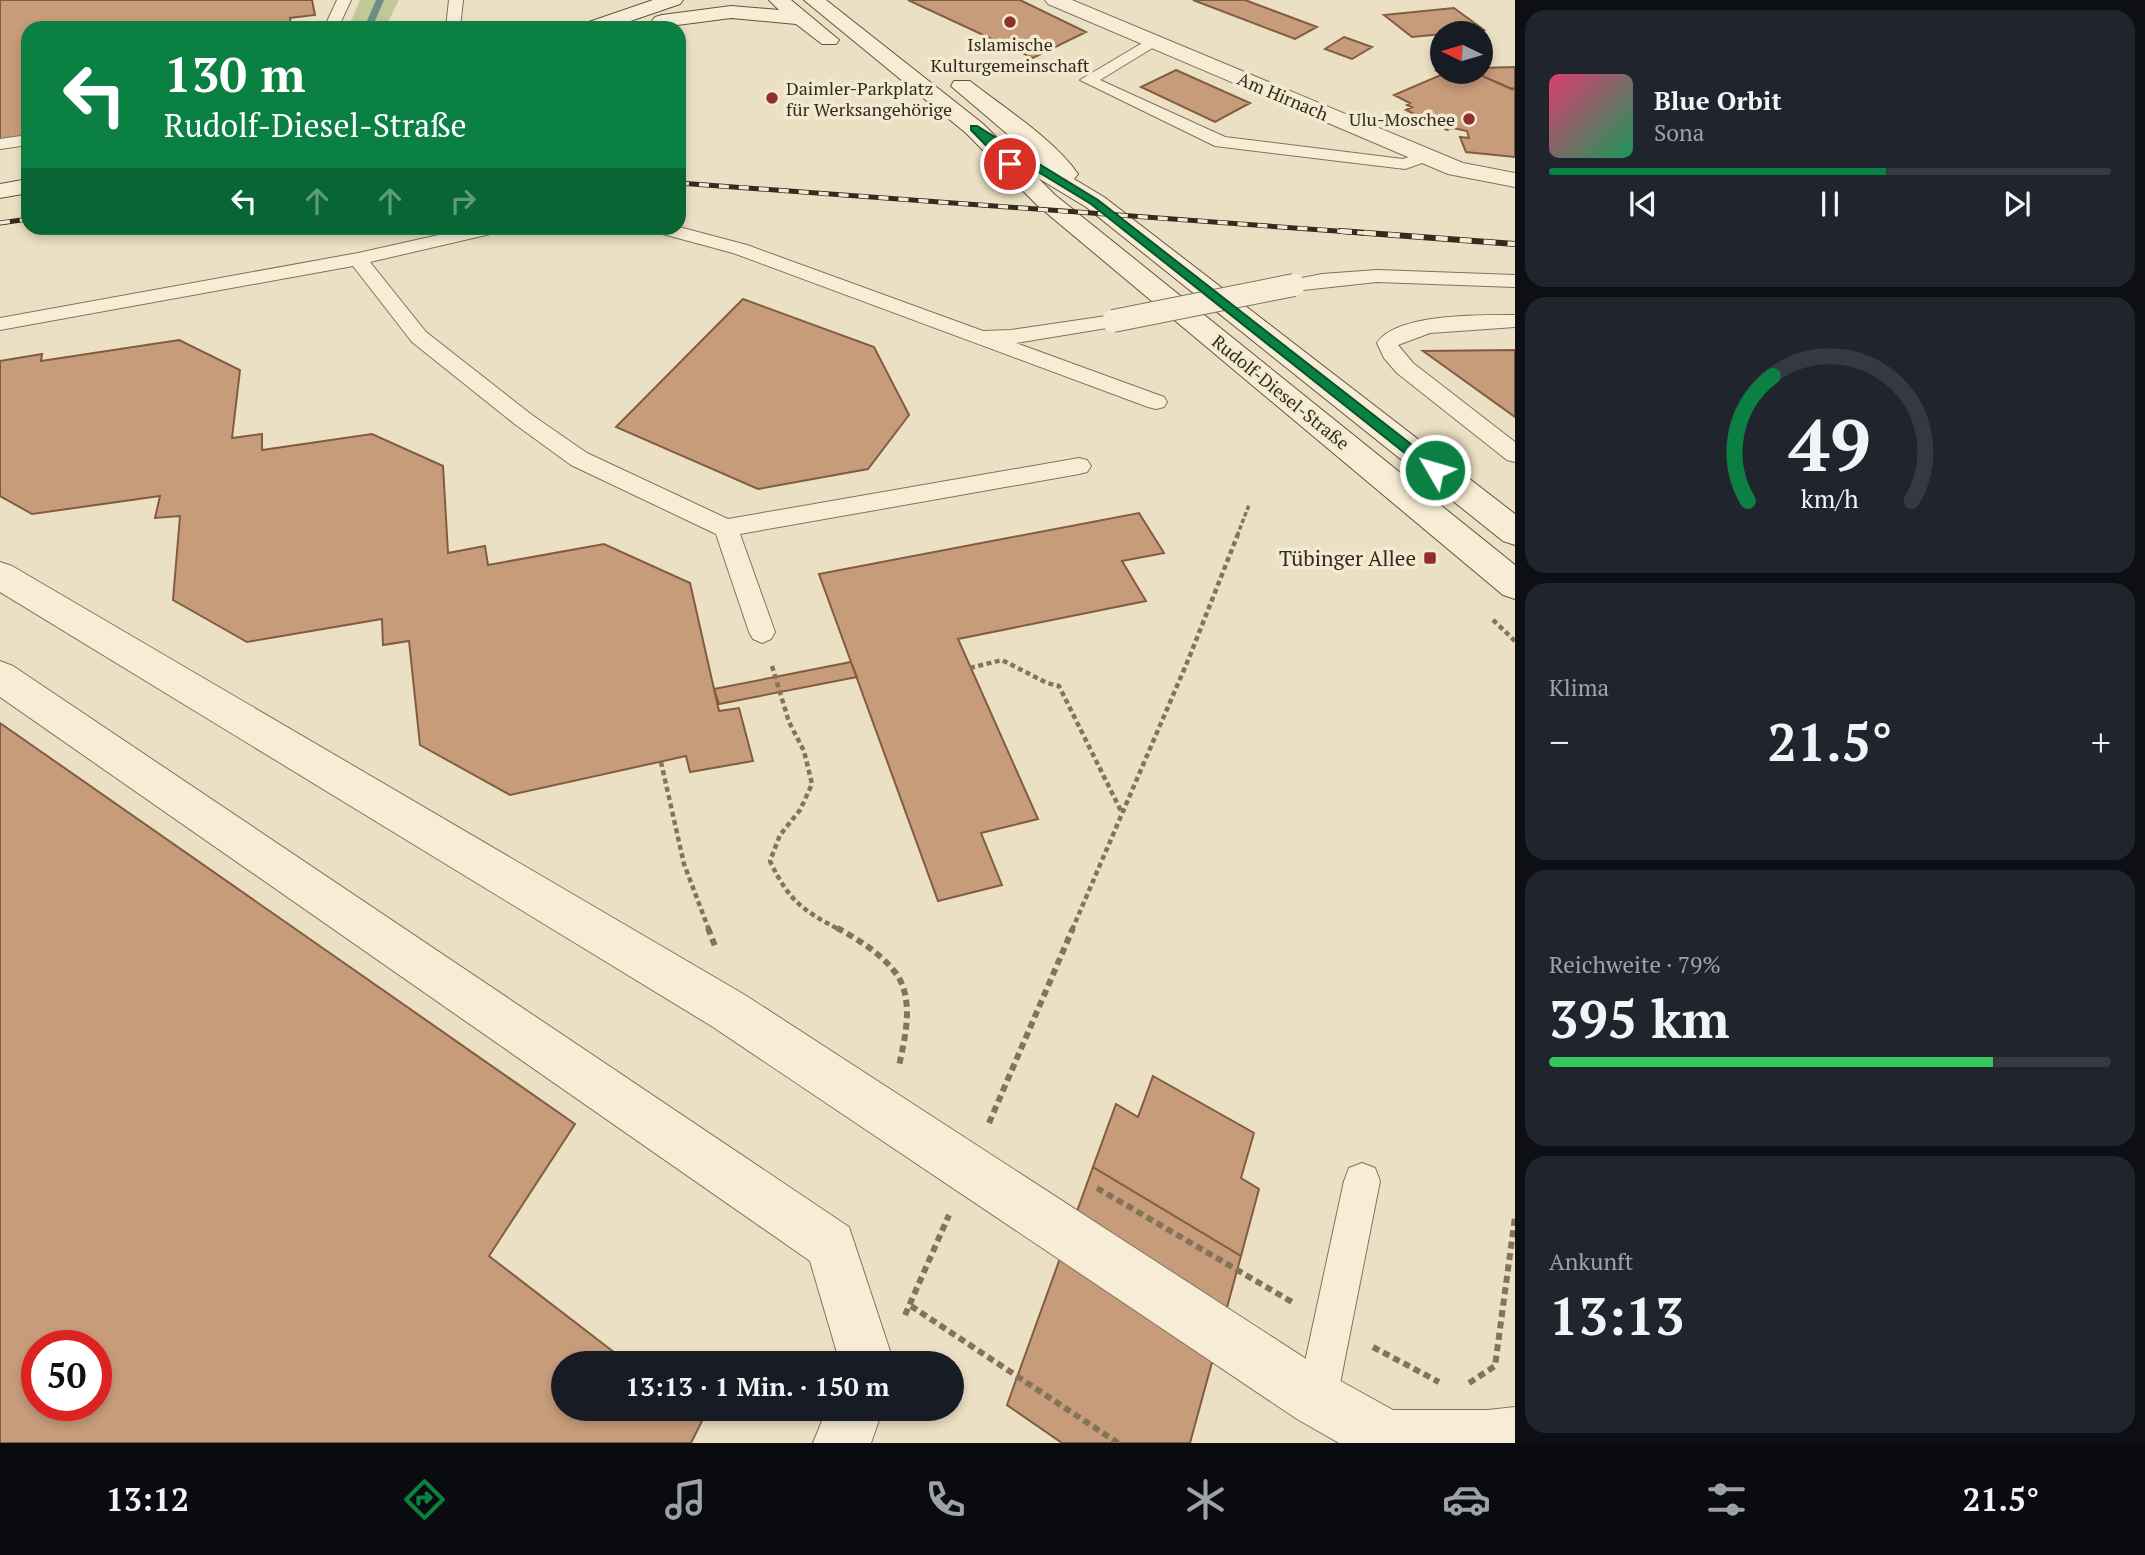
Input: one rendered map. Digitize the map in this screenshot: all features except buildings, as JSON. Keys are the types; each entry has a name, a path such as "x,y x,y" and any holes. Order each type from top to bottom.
{"main road":[{"path":"611,21 673,0"},
{"path":"664,21 720,0"},
{"name":"Rudolf-Diesel-Straße","path":"779,0 808,9 1046,200 1515,586"},
{"name":"Am Hirnach","path":"1055,0 1457,169 1515,180"},
{"path":"677,21 731,12 808,9"},
{"name":"Rudolf-Diesel-Straße","path":"808,9 853,60"},
{"path":"943,72 1042,152 1095,202"},
{"name":"Rudolf-Diesel-Straße","path":"967,136 1095,202 1515,532"},
{"path":"0,191 21,187"},
{"path":"0,575 729,1011 1317,1399 1392,1441 1515,1436"},
{"path":"0,677 831,1245 863,1351"},
{"path":"842,1443 850,1421"}],"lane":[{"path":"334,21 344,0"},
{"path":"454,21 456,0"},
{"path":"1154,41 1088,79 1220,142 1405,164 1425,156"},
{"path":"0,144 21,141"},
{"path":"686,234 740,249 1156,402"},
{"path":"0,324 358,259 462,235"},
{"path":"358,259 419,338 524,420 579,459 726,528 1079,466"},
{"path":"976,336 1011,337 1113,321 1331,277 1371,274 1515,281"},
{"path":"1515,321 1474,322 1427,328 1398,334 1387,342 1391,353 1405,368 1515,454"},
{"path":"726,528 762,632"},
{"path":"1317,1399 1362,1181"}],"path":[{"path":"1000,1132 988,1125 1189,658 1249,505"},
{"path":"762,632 789,722 804,751 812,784 800,810 779,835 770,861 784,890 808,913 860,940 887,963 904,989 906,1030 889,1116"},
{"path":"970,668 1002,660 1047,683 1059,686 1122,813"},
{"path":"661,762 684,864 721,965 729,1011"},
{"path":"903,1317 911,1306 968,1170"},
{"path":"1094,1187 1332,1326 1437,1382 1448,1382"},
{"path":"1458,1383 1469,1383 1495,1366 1515,1217"},
{"path":"911,1306 1118,1443"}],"green space":[{"path":"360,0 399,0 388,21 351,21"}],"waterway":[{"path":"371,21 380,0"}],"railway":[{"path":"686,184 1364,233"},
{"path":"0,223 21,220"},
{"path":"1340,231 1515,244"}],"place":[{"name":"Islamische Kulturgemeinschaft","path":"1010,22"},
{"name":"Daimler-Parkplatz für Werksangehörige","path":"772,98"},
{"name":"Ulu-Moschee","path":"1469,119"},
{"name":"Tübinger Allee","path":"1430,558"}],"route":[{"path":"1010,164 974,128 1095,202 1435,470"}]}
